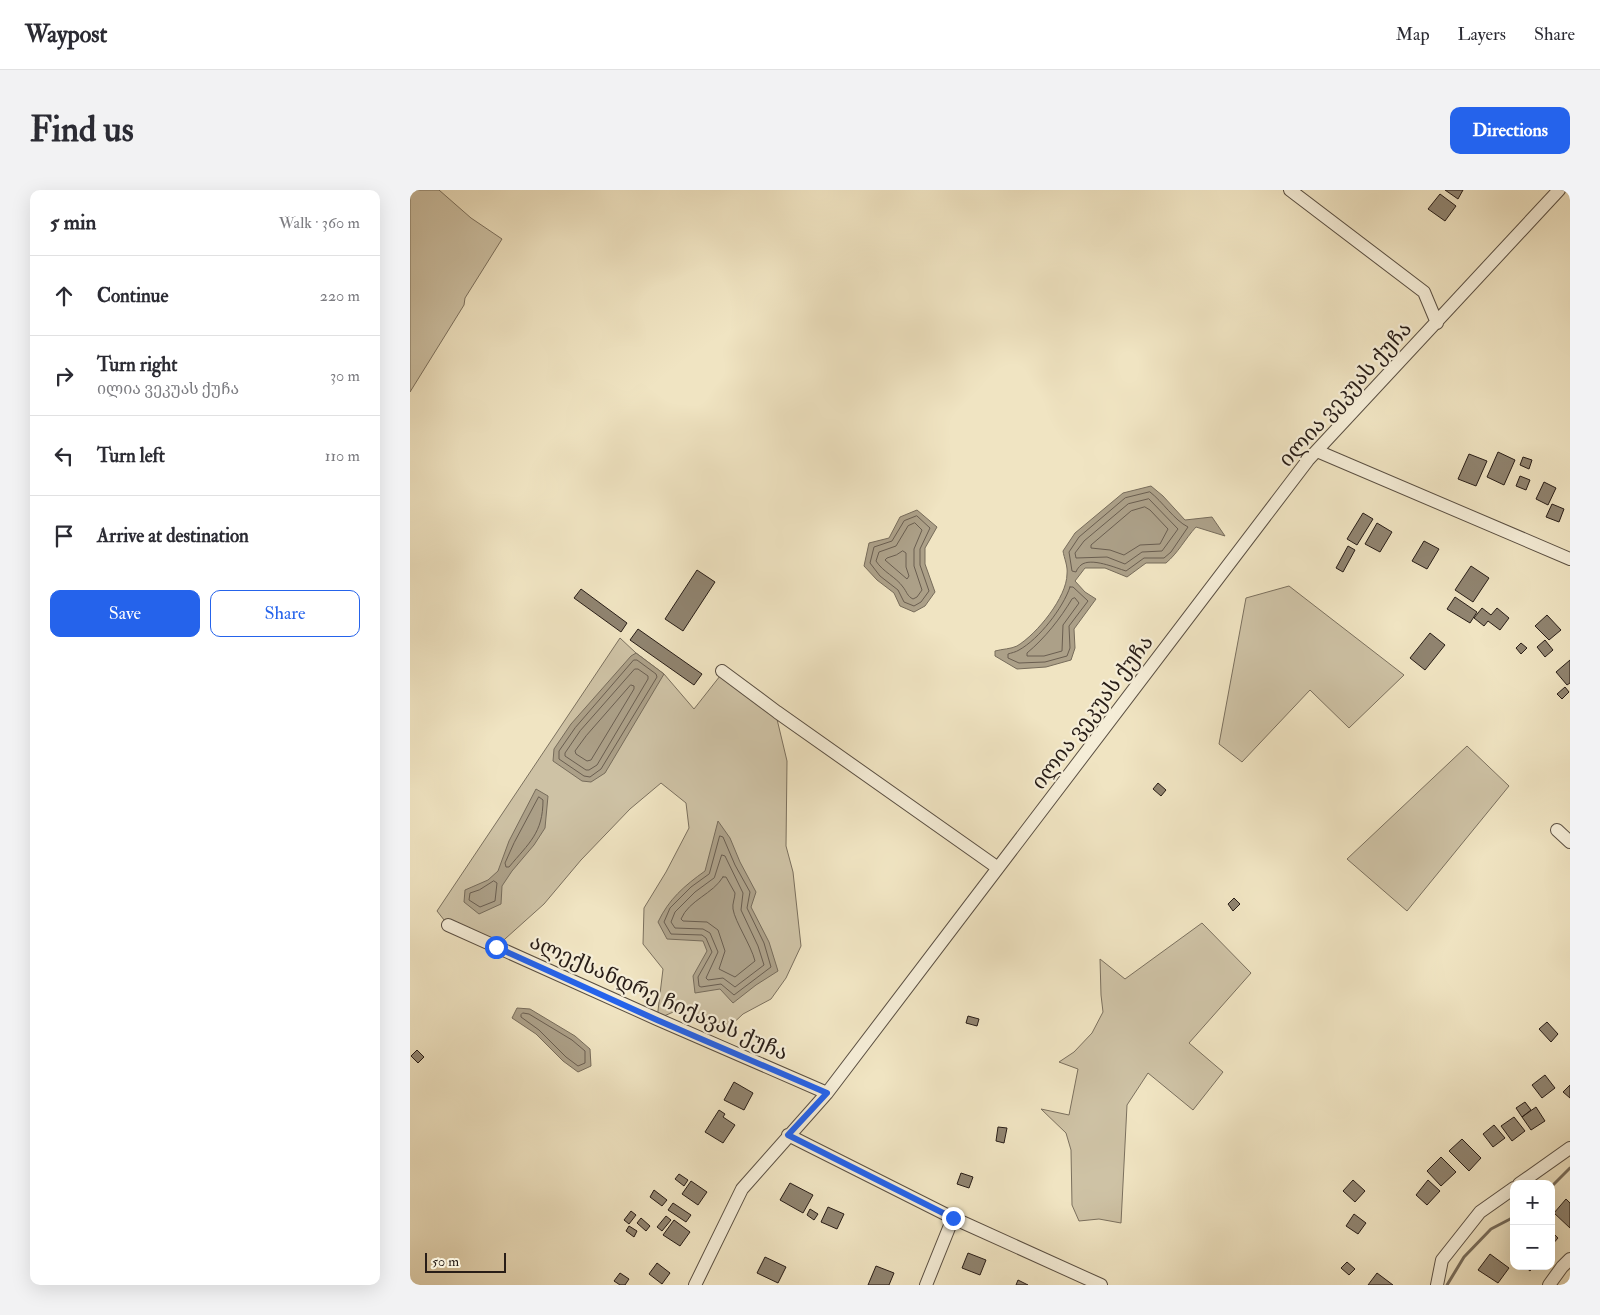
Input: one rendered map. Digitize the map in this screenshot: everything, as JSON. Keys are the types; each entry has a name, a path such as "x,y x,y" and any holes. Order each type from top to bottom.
{"street":[{"path":"1290,190 1424,292 1437,323"},
{"name":"ილია ვეკუას ქუჩა","path":"695,1285 742,1190 788,1135 827,1093 1317,451 1559,190"},
{"path":"1317,451 1570,559"},
{"path":"722,671 998,868"},
{"path":"1557,830 1570,842"},
{"name":"ალექსანდრე ჩიქავას ქუჩა","path":"448,925 657,1020 827,1093"},
{"path":"788,1135 953,1218 1102,1285"},
{"path":"1525,1180 1570,1148"},
{"path":"1437,1285 1442,1260 1480,1212 1510,1191"},
{"path":"926,1285 953,1218"},
{"path":"1549,1285 1570,1259"}],"shaded area":[{"path":"410,190 439,190 471,218 502,239 410,392"},
{"path":"1289,586 1404,675 1349,728 1310,690 1242,762 1219,744 1246,598"},
{"path":"620,638 664,674 694,709 720,676 776,715 787,761 786,846 793,872 801,946 786,978 771,999 743,1014 727,1029 707,1021 685,1007 657,1019 663,969 643,944 644,908 666,872 689,828 686,803 661,783 630,809 581,860 544,904 496,947 448,925 437,911"},
{"path":"1467,746 1509,786 1407,911 1347,859"},
{"path":"1202,923 1251,973 1189,1043 1223,1072 1193,1110 1148,1073 1127,1105 1121,1223 1099,1219 1079,1221 1072,1205 1071,1150 1066,1133 1041,1109 1069,1115 1078,1069 1059,1062 1074,1052 1092,1033 1103,1012 1100,959 1125,979"}],"water":[{"path":"1151,486 1185,520 1212,517 1225,536 1196,527 1166,563 1146,563 1127,577 1105,568 1085,568 1075,581 1085,592 1096,599 1074,629 1075,648 1071,660 1046,667 1017,669 995,656 995,651 1015,647 1025,640 1050,614 1066,583 1067,574 1063,551 1075,533 1123,493"},
{"path":"917,510 937,527 925,548 925,564 935,592 925,606 914,612 900,606 894,593 877,580 864,566 869,543 889,538 900,517"},
{"path":"636,653 664,674 605,773 591,782 582,781 553,761 554,749 571,724 631,656"},
{"path":"536,789 548,796 545,828 502,886 501,904 479,914 464,902 465,890 488,880 498,871 509,841"},
{"path":"718,821 730,838 756,892 751,907 769,942 778,971 733,1003 720,989 695,993 693,976 707,951 703,941 667,939 658,922 667,906 678,894 705,871"},
{"path":"517,1008 530,1009 575,1036 590,1049 591,1066 578,1072 563,1061 536,1034 512,1018"}],"building":[{"path":"1445,190 1463,190 1458,199"},
{"path":"1440,194 1456,206 1445,221 1428,209"},
{"path":"1498,452 1515,460 1504,485 1487,477"},
{"path":"1469,454 1487,461 1476,486 1458,479"},
{"path":"1523,457 1532,460 1529,469 1520,465"},
{"path":"1520,476 1530,480 1526,490 1516,486"},
{"path":"1544,482 1556,488 1548,505 1536,499"},
{"path":"1552,504 1564,509 1559,522 1546,517"},
{"path":"1363,513 1373,519 1357,545 1347,539"},
{"path":"1377,523 1392,532 1380,552 1365,544"},
{"path":"1424,541 1439,549 1427,569 1412,561"},
{"path":"1348,546 1355,550 1343,572 1336,568"},
{"path":"1471,566 1489,578 1473,602 1455,590"},
{"path":"697,570 715,582 683,631 665,619"},
{"path":"581,589 627,623 621,632 574,598"},
{"path":"1455,597 1477,612 1470,623 1447,609"},
{"path":"1482,608 1491,615 1497,608 1509,618 1500,630 1488,621 1484,626 1474,618"},
{"path":"1547,615 1561,630 1549,640 1535,626"},
{"path":"638,629 702,674 694,685 630,640"},
{"path":"1430,633 1445,645 1425,670 1410,658"},
{"path":"1545,640 1553,650 1545,657 1537,647"},
{"path":"1521,643 1527,648 1521,654 1516,648"},
{"path":"1570,660 1570,683 1567,685 1556,672"},
{"path":"1565,687 1569,692 1562,699 1557,694"},
{"path":"1158,783 1166,790 1161,796 1153,789"},
{"path":"1234,898 1240,904 1233,911 1228,904"},
{"path":"968,1016 979,1019 977,1026 966,1023"},
{"path":"1547,1022 1558,1034 1551,1042 1539,1029"},
{"path":"417,1050 424,1057 418,1063 411,1056"},
{"path":"1545,1075 1555,1088 1542,1098 1532,1085"},
{"path":"734,1082 753,1093 744,1110 724,1100"},
{"path":"1570,1085 1570,1098 1563,1092"},
{"path":"1525,1102 1531,1110 1522,1117 1516,1108"},
{"path":"1536,1107 1545,1121 1531,1130 1522,1117"},
{"path":"719,1110 725,1114 723,1117 735,1125 723,1143 705,1132"},
{"path":"1514,1117 1525,1131 1512,1141 1501,1126"},
{"path":"1494,1125 1505,1138 1493,1147 1483,1134"},
{"path":"998,1127 1007,1128 1004,1143 996,1141"},
{"path":"1462,1139 1481,1158 1469,1171 1449,1151"},
{"path":"1441,1157 1456,1172 1441,1186 1427,1171"},
{"path":"961,1173 973,1177 969,1188 957,1184"},
{"path":"679,1174 688,1180 684,1186 675,1179"},
{"path":"1353,1180 1365,1191 1355,1202 1343,1191"},
{"path":"1428,1180 1440,1191 1427,1205 1416,1195"},
{"path":"691,1181 707,1192 698,1205 682,1194"},
{"path":"790,1183 813,1195 803,1213 780,1200"},
{"path":"654,1190 667,1200 662,1206 650,1197"},
{"path":"1566,1199 1570,1203 1570,1228 1555,1214"},
{"path":"673,1203 691,1215 686,1222 668,1210"},
{"path":"828,1207 844,1214 837,1229 821,1222"},
{"path":"810,1209 818,1214 814,1220 807,1215"},
{"path":"631,1211 636,1215 629,1224 624,1220"},
{"path":"1354,1214 1366,1223 1358,1234 1346,1226"},
{"path":"666,1216 671,1220 662,1231 657,1227"},
{"path":"641,1218 650,1226 646,1231 637,1223"},
{"path":"674,1220 690,1232 680,1246 663,1235"},
{"path":"629,1226 637,1231 634,1237 626,1231"},
{"path":"968,1253 986,1260 980,1275 962,1268"},
{"path":"1490,1254 1509,1268 1498,1283 1478,1270"},
{"path":"765,1257 786,1267 778,1283 757,1273"},
{"path":"1347,1262 1355,1269 1349,1275 1341,1268"},
{"path":"657,1263 670,1273 662,1284 649,1274"},
{"path":"876,1266 894,1273 889,1285 868,1285"},
{"path":"620,1273 629,1279 625,1285 620,1285 614,1281"},
{"path":"1377,1273 1393,1285 1368,1285"},
{"path":"1018,1280 1028,1285 1016,1285"}],"waterway":[{"path":"1555,1183 1570,1168"},
{"path":"1447,1285 1464,1257 1491,1229 1510,1219"}],"route":[{"path":"496,947 657,1020 827,1093 788,1135 953,1218"}]}
